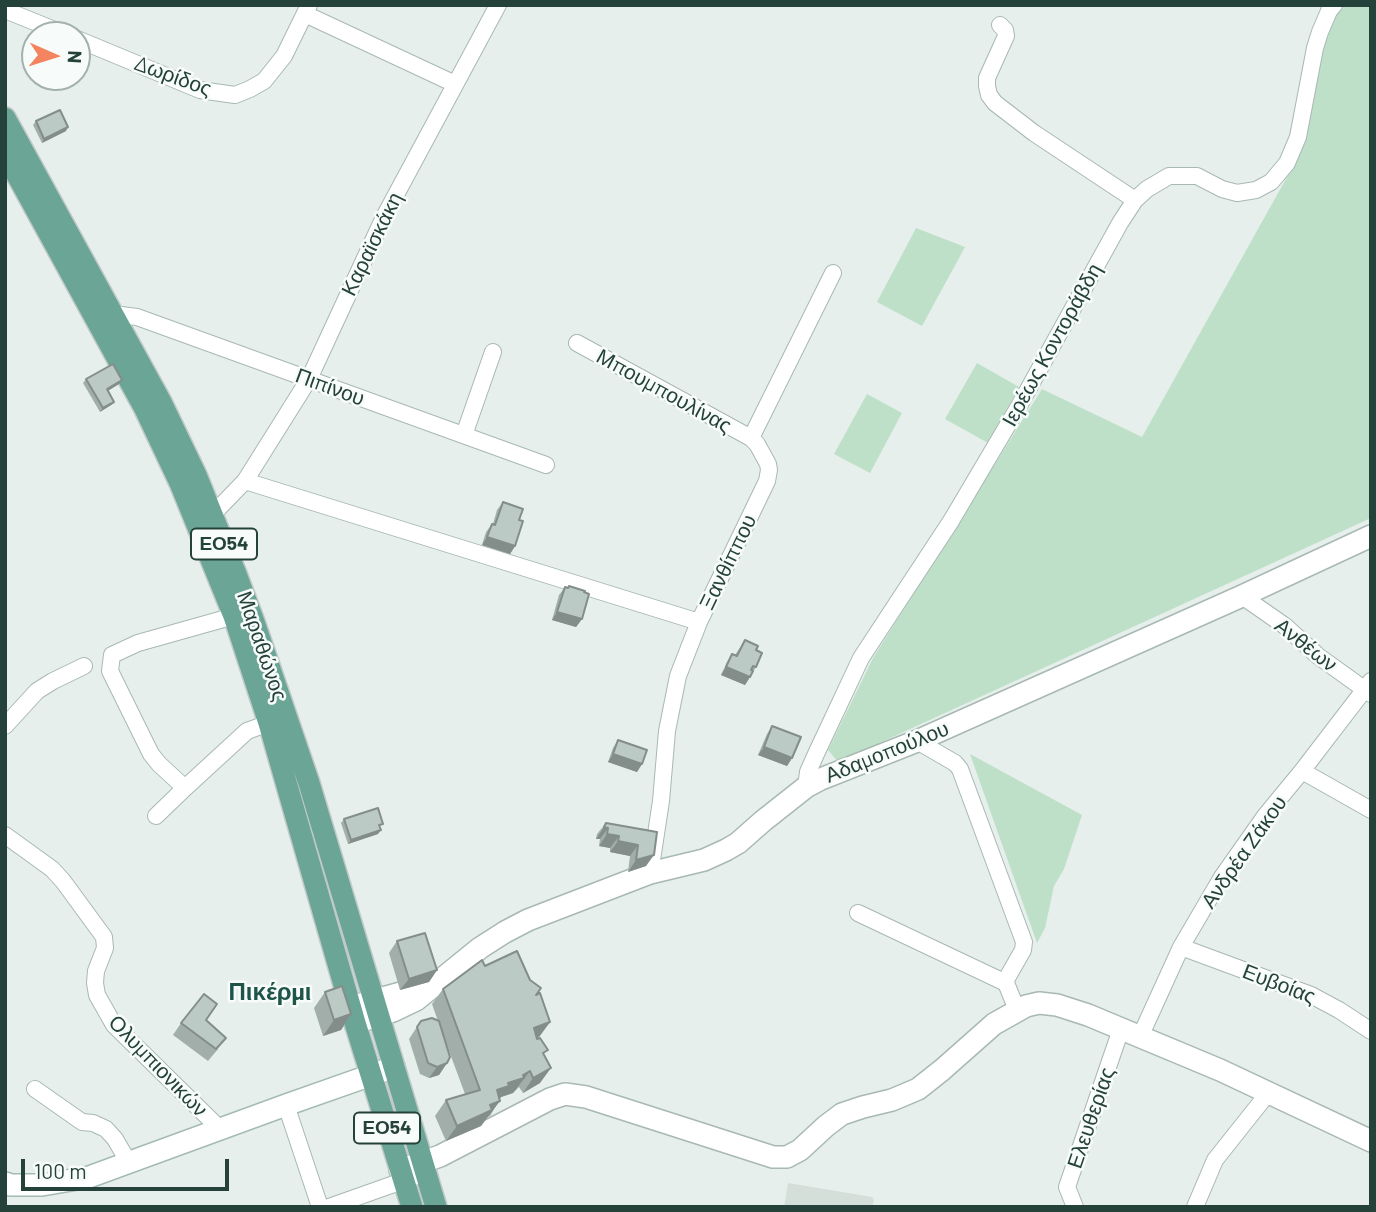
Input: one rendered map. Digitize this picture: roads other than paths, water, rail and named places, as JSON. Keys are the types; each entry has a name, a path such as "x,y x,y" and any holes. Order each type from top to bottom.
{"main road":[{"name":"Μαραθώνος","path":"5,118 177,435 212,515 254,622 309,783 436,1207"},
{"name":"Μαραθώνος","path":"5,153 145,409 191,509 234,616 269,723 353,1015 412,1207"}],"street":[{"name":"Καραϊσκάκη","path":"212,515 245,481 309,379 384,217 498,5"},
{"name":"Ιερέως Κοντοράβδη","path":"806,787 808,772 862,658 951,522 1135,200 1169,176 1196,176 1237,193 1256,190 1271,182 1287,163 1298,137 1315,48 1329,11 1334,5"},
{"path":"5,10 32,21"},
{"path":"307,10 455,84"},
{"name":"Δωρίδος","path":"91,45 200,90 235,95 264,81 284,56 307,10"},
{"path":"1000,25 1006,36 986,86 995,103 1034,133 1135,200"},
{"path":"751,438 833,273"},
{"name":"Πιπίνου","path":"113,314 136,317 546,465"},
{"name":"Μπουμπουλίνας","path":"577,343 751,438"},
{"path":"464,435 493,352"},
{"name":"Ξανθίππου","path":"650,873 673,695 699,622 769,476 768,464 751,438"},
{"path":"245,481 699,622"},
{"name":"Αδαμοπούλου","path":"353,1015 376,1008 404,992 422,993 440,982 480,948 528,920 650,873 704,860 726,850 806,787 917,741 1371,536"},
{"name":"Ανθέων","path":"1242,596 1284,626 1318,656 1368,688"},
{"path":"185,788 151,754 110,671 112,655 138,643 234,616"},
{"path":"5,726 37,691 84,666"},
{"name":"Ανδρέα Ζάκου","path":"1130,1033 1222,877 1265,816 1368,688"},
{"path":"156,816 247,731 269,723"},
{"path":"917,741 959,766 1006,892 1024,944 1006,983 1017,1010"},
{"path":"1303,771 1371,810"},
{"name":"Ολυμπιονικών","path":"5,835 52,869 104,937 105,948 96,971 95,983 97,995 114,1025 220,1129"},
{"path":"858,913 1006,983"},
{"name":"Ευβοίας","path":"1181,947 1311,995 1371,1031"},
{"path":"329,1207 424,1167 550,1099 565,1094 586,1097 764,1154 787,1157 800,1150 842,1114 892,1100 918,1089 994,1024 1033,1003 1046,1003 1069,1009 1130,1033 1269,1092 1371,1141"},
{"name":"Ελευθερίας","path":"1075,1207 1067,1187 1130,1033"},
{"path":"7,1187 68,1182 89,1177 394,1067"},
{"path":"35,1089 82,1122 93,1123 106,1129 129,1163"},
{"path":"1195,1207 1215,1160 1269,1092"},
{"path":"286,1105 320,1207"}],"district":[{"name":"Πικέρμι","path":"270,992"}]}
